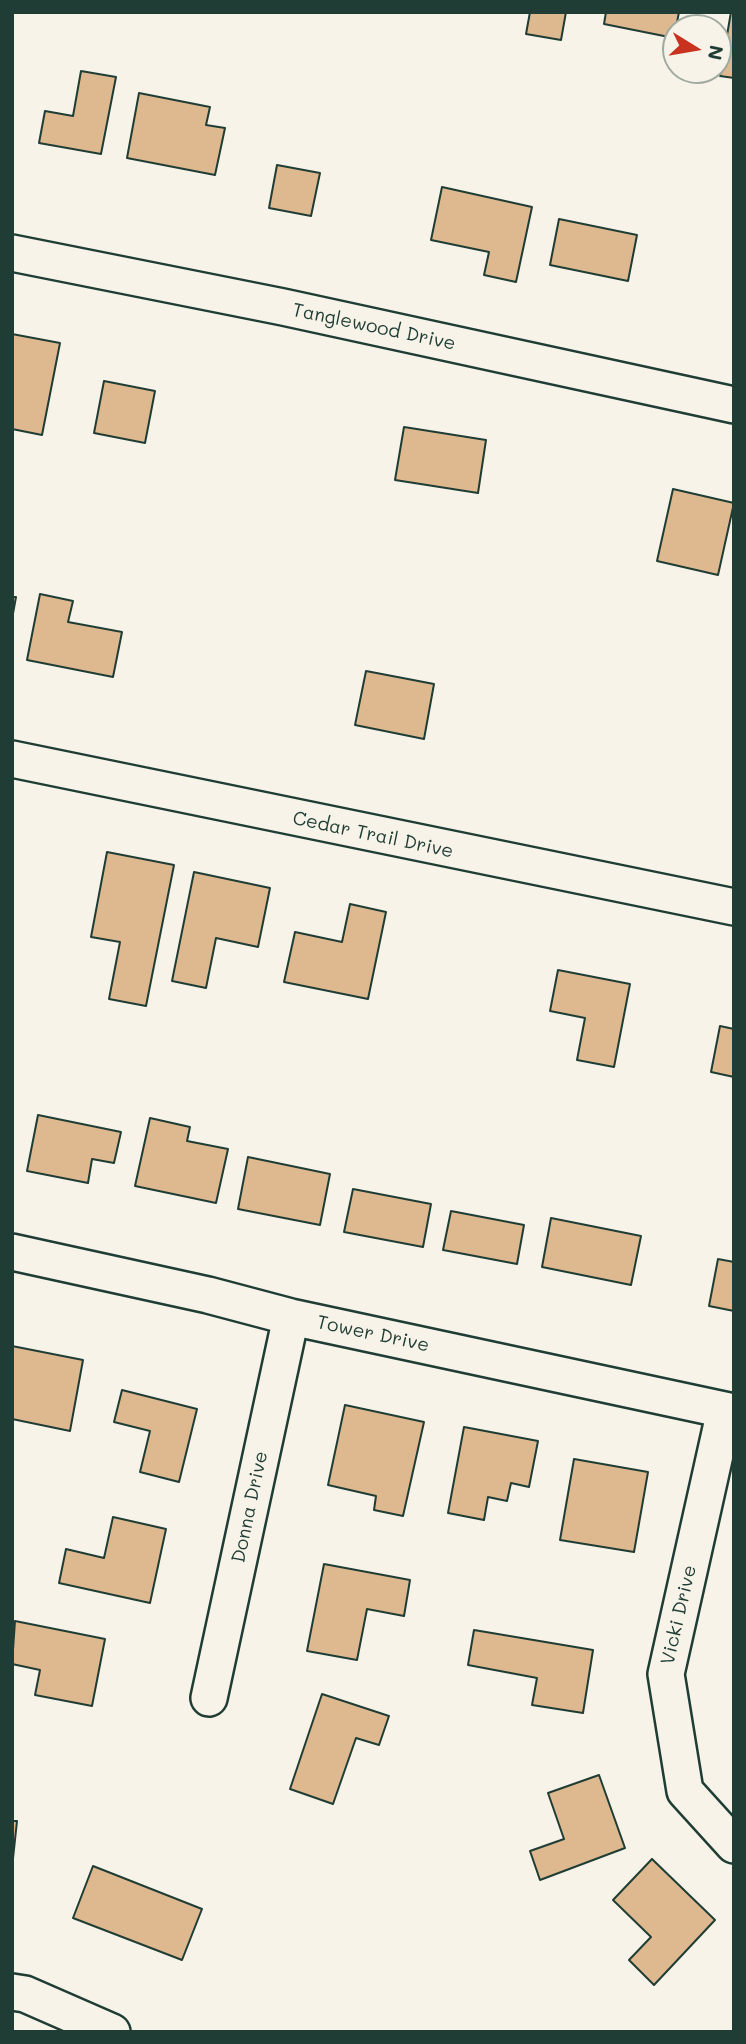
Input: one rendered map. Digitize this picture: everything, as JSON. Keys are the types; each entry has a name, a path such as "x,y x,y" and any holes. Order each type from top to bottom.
{"street":[{"name":"Tanglewood Drive","path":"12,253 283,307 734,405"},
{"name":"Cedar Trail Drive","path":"12,759 734,907"},
{"name":"Tower Drive","path":"12,1252 291,1317 729,1411"},
{"name":"Donna Drive","path":"209,1698 291,1317"},
{"name":"Vicki Drive","path":"729,1411 666,1674 685,1791 734,1845"},
{"path":"12,1992 25,1994 112,2032"}],"building":[{"path":"530,12 566,12 561,40 526,34"},
{"path":"606,12 679,12 662,14 662,36 604,24"},
{"path":"734,12 734,78 732,78 731,14"},
{"path":"81,71 116,77 101,154 39,143 45,111 73,116"},
{"path":"139,93 210,107 206,125 225,128 215,175 127,158"},
{"path":"277,165 320,173 311,216 269,208"},
{"path":"442,187 532,207 516,282 484,275 489,252 431,240"},
{"path":"559,219 637,235 628,281 550,265"},
{"path":"12,334 60,343 42,435 12,429"},
{"path":"104,381 155,391 145,443 94,433"},
{"path":"404,427 486,440 478,493 395,480"},
{"path":"673,489 734,503 718,575 657,561"},
{"path":"40,594 73,601 68,622 122,632 113,677 27,660"},
{"path":"12,597 16,597 12,619"},
{"path":"366,671 434,684 424,739 355,725"},
{"path":"107,852 174,865 146,1006 109,999 120,942 91,937"},
{"path":"194,872 270,888 258,947 216,938 206,988 172,981"},
{"path":"350,904 386,912 368,999 284,982 295,932 342,942"},
{"path":"558,970 630,984 614,1067 577,1060 585,1018 550,1011"},
{"path":"720,1026 734,1029 734,1077 711,1072"},
{"path":"38,1115 121,1132 114,1163 92,1159 88,1183 27,1171"},
{"path":"150,1118 190,1127 187,1141 228,1149 216,1203 135,1186"},
{"path":"248,1157 330,1174 320,1225 238,1209"},
{"path":"353,1189 431,1204 423,1247 344,1232"},
{"path":"451,1211 524,1225 517,1264 443,1250"},
{"path":"551,1218 641,1236 631,1285 542,1267"},
{"path":"718,1259 734,1262 734,1311 709,1306"},
{"path":"12,1346 83,1360 70,1431 12,1419"},
{"path":"122,1390 197,1409 179,1482 140,1472 150,1431 114,1422"},
{"path":"345,1405 424,1422 403,1516 374,1510 376,1496 328,1485"},
{"path":"464,1427 538,1441 529,1487 511,1483 507,1501 488,1497 484,1520 448,1513"},
{"path":"574,1459 648,1472 634,1552 560,1540"},
{"path":"113,1517 166,1529 150,1603 59,1583 66,1549 104,1558"},
{"path":"324,1564 410,1580 404,1616 367,1609 357,1660 307,1651"},
{"path":"15,1621 105,1639 92,1706 35,1695 40,1670 12,1664"},
{"path":"474,1630 593,1650 583,1713 532,1705 537,1678 468,1665"},
{"path":"322,1694 389,1716 379,1745 356,1738 333,1804 290,1789"},
{"path":"599,1775 625,1848 540,1880 530,1851 564,1839 548,1793"},
{"path":"12,1821 17,1821 12,1868"},
{"path":"652,1859 715,1920 654,1985 629,1960 651,1937 613,1900"},
{"path":"93,1866 202,1909 182,1960 73,1918"}]}
